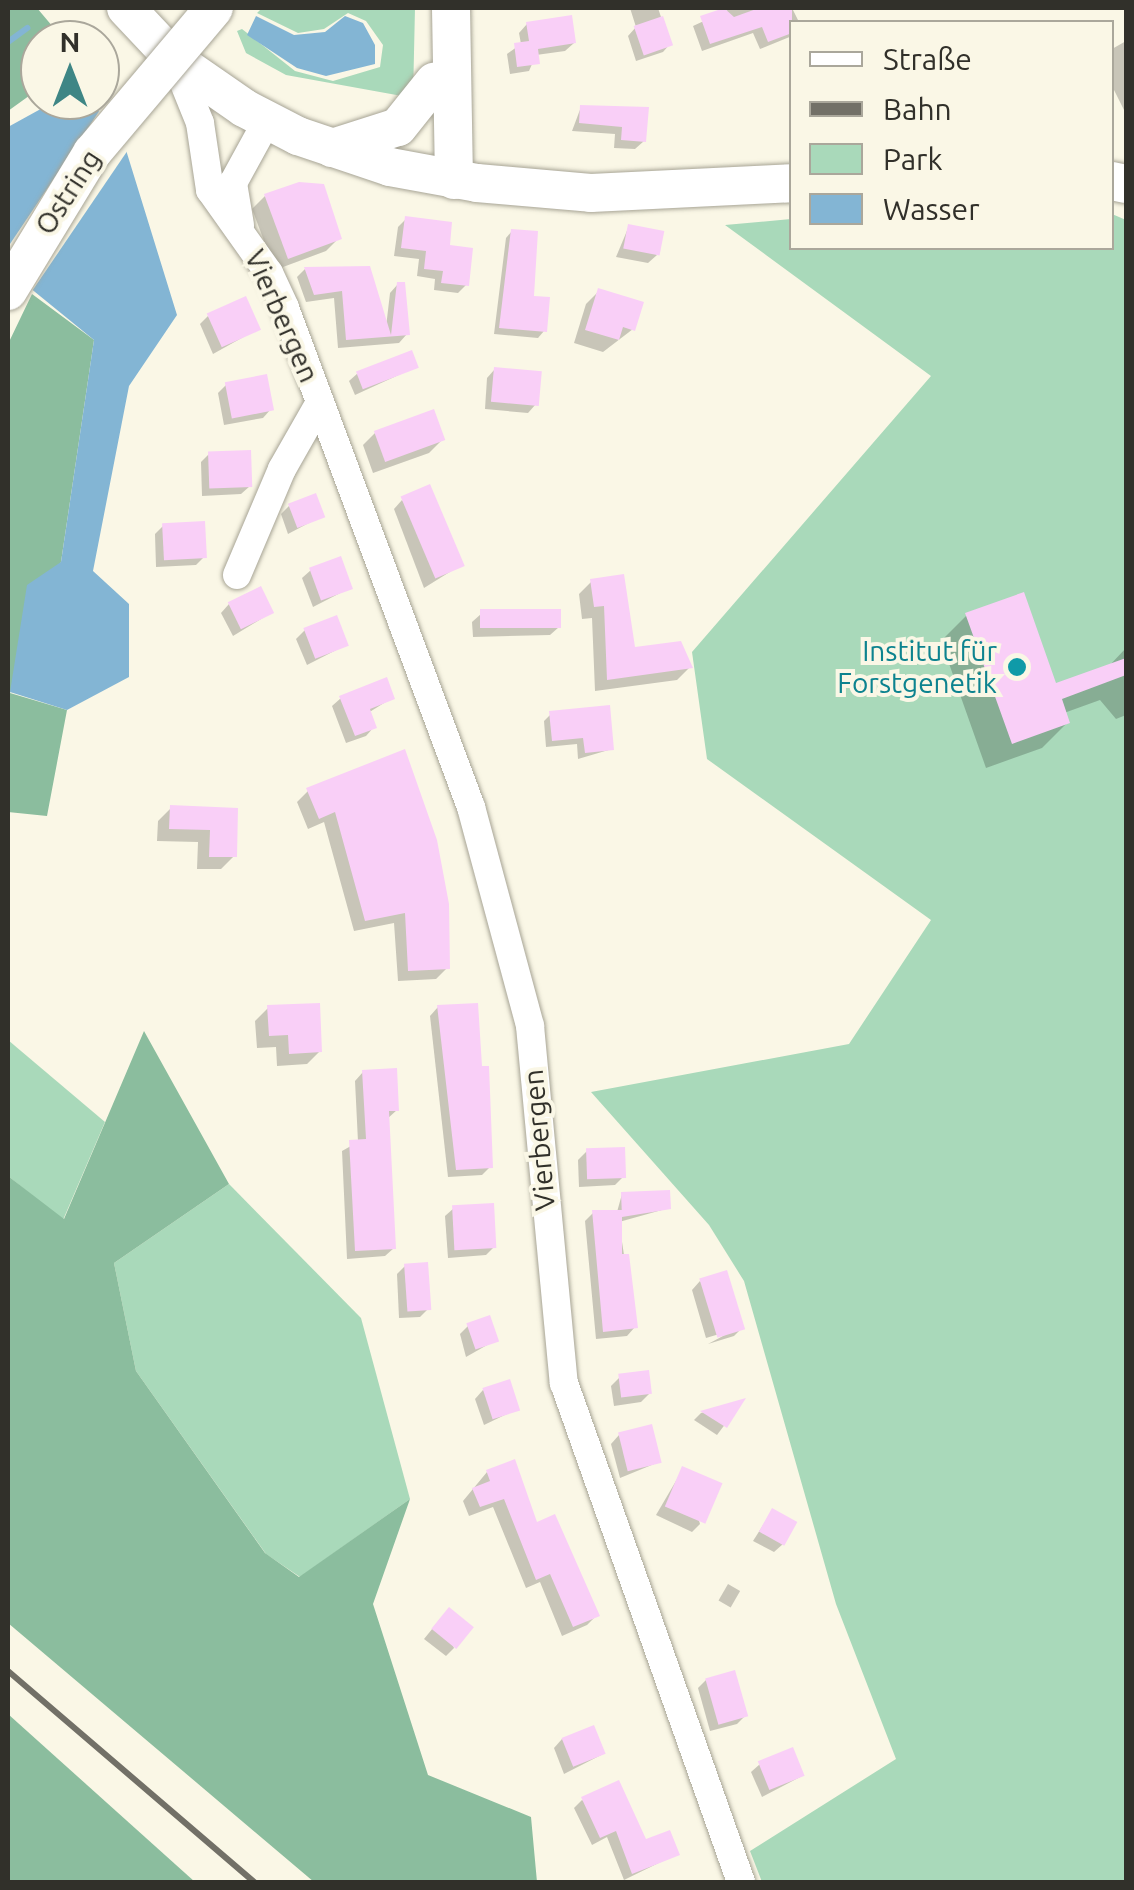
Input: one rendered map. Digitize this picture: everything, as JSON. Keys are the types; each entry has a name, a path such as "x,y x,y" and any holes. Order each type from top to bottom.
{"main road":[{"path":"126,8 174,60 255,114 332,148 444,178 542,191 789,183"},
{"name":"Ostring","path":"8,291 92,153 214,8"},
{"path":"431,8 444,178"},
{"path":"444,178 458,130 451,8"},
{"path":"332,148 398,127 434,82"},
{"path":"458,130 488,162 542,191"}],"street":[{"name":"Vierbergen","path":"174,60 207,150 210,190 242,231 277,290 471,807 530,1026 564,1383 741,1882"},
{"name":"Vierbergen","path":"242,231 230,192 255,114"},
{"path":"207,150 255,114"},
{"name":"Vierbergen","path":"237,575 282,469 320,402"}],"green space":[{"path":"8,8 37,8 47,20 20,20 20,102 8,111"},
{"path":"262,8 415,8 413,98 286,75 246,53 237,31 242,29 295,71 333,81 380,67 383,45 366,21 348,13 324,29 298,33 257,13"},
{"path":"1114,215 1126,220 1126,1882 762,1882 750,1851 896,1759 836,1604 744,1281 709,1225 591,1092 849,1044 931,920 707,759 692,652 931,376 725,225 789,219 789,250 1114,250"},
{"path":"32,294 94,340 61,562 10,693 67,710 47,816 8,812 8,344"},
{"path":"144,1031 229,1184 114,1263 136,1371 265,1553 299,1577 410,1499 373,1604 428,1775 531,1817 537,1882 314,1882 8,1623 8,1176 64,1219"},
{"path":"8,1040 105,1122 63,1220 8,1176"},
{"path":"229,1184 361,1318 410,1499 300,1577 266,1554 136,1371 114,1263"},
{"path":"8,1714 195,1882 8,1882"}],"water":[{"path":"256,16 294,35 325,32 345,16 363,23 375,45 375,64 326,76 297,68 247,35"},
{"path":"21,120 105,120 126,150 177,315 129,386 93,571 129,604 129,677 67,710 10,692 27,585 61,562 94,340 8,270 8,127"}],"pier":[{"path":"93,120 111,120 130,147 28,297 8,277 8,247"}],"building":[{"path":"724,8 734,17 759,8 792,8 789,34 768,42 762,27 710,44 700,16"},
{"path":"572,15 576,43 538,49 540,64 517,67 514,43 529,41 526,22"},
{"path":"663,16 673,45 644,55 634,26"},
{"path":"580,105 649,107 646,142 621,140 622,127 579,123"},
{"path":"299,182 324,184 342,239 288,259 264,194"},
{"path":"405,216 452,222 450,245 473,248 469,286 441,283 443,271 424,269 426,251 401,248"},
{"path":"628,224 664,231 660,256 623,249"},
{"path":"511,229 538,231 534,296 550,297 547,332 499,328"},
{"path":"370,266 391,335 397,282 405,282 410,335 346,340 342,291 314,295 304,267"},
{"path":"598,288 644,302 635,331 623,327 619,340 585,330"},
{"path":"246,296 261,330 222,347 207,313"},
{"path":"412,350 419,368 363,389 356,372"},
{"path":"494,367 542,371 539,406 491,402"},
{"path":"267,374 274,410 232,419 225,382"},
{"path":"434,409 445,440 385,462 374,431"},
{"path":"251,450 252,487 209,488 208,452"},
{"path":"430,484 465,566 435,578 401,497"},
{"path":"316,493 325,517 297,528 288,504"},
{"path":"205,521 207,558 164,560 162,523"},
{"path":"341,556 353,589 321,601 309,568"},
{"path":"624,574 635,647 681,641 693,668 607,680 604,606 594,607 590,579"},
{"path":"261,586 274,613 241,629 228,602"},
{"name":"Institut für Forstgenetik","path":"1024,592 1056,683 1126,658 1126,675 1062,699 1070,723 1012,744 965,613"},
{"path":"480,609 561,609 561,628 480,628"},
{"path":"337,615 349,646 315,659 303,628"},
{"path":"387,677 395,699 370,709 377,728 355,736 339,696"},
{"path":"610,705 614,750 585,753 583,738 552,741 549,711"},
{"path":"405,749 437,840 449,904 450,969 408,971 405,913 365,921 335,812 319,819 306,788"},
{"path":"170,805 238,808 237,857 209,857 210,830 169,829"},
{"path":"320,1003 322,1052 289,1054 288,1035 269,1036 267,1005"},
{"path":"478,1003 482,1066 489,1066 493,1168 456,1170 437,1005"},
{"path":"397,1068 399,1111 389,1111 396,1249 355,1251 349,1140 366,1139 362,1070"},
{"path":"625,1147 626,1178 587,1179 586,1148"},
{"path":"670,1190 671,1209 622,1217 621,1192"},
{"path":"494,1203 496,1248 454,1250 452,1205"},
{"path":"592,1210 622,1210 622,1254 629,1254 638,1328 603,1332"},
{"path":"428,1262 431,1310 407,1312 404,1264"},
{"path":"727,1270 745,1329 717,1338 699,1278"},
{"path":"490,1315 499,1341 475,1350 466,1323"},
{"path":"649,1370 652,1394 621,1398 618,1374"},
{"path":"510,1379 520,1410 493,1419 482,1388"},
{"path":"746,1398 727,1428 700,1411"},
{"path":"652,1424 662,1463 628,1471 618,1432"},
{"path":"515,1459 537,1522 555,1514 600,1616 573,1627 550,1574 536,1580 504,1499 480,1507 472,1488 490,1481 486,1470"},
{"path":"682,1466 723,1483 705,1524 665,1507"},
{"path":"772,1508 797,1522 784,1546 759,1532"},
{"path":"449,1607 474,1627 456,1649 431,1629"},
{"path":"735,1670 748,1716 718,1725 705,1679"},
{"path":"594,1725 606,1754 573,1767 562,1738"},
{"path":"793,1747 805,1776 769,1790 758,1761"},
{"path":"619,1780 646,1839 670,1830 680,1855 632,1874 616,1831 600,1838 581,1797"}],"waterway":[{"path":"8,42 20,33"}],"railway":[{"path":"8,1671 254,1882"}],"place":[{"name":"Institut für Forstgenetik","path":"1017,667"}]}
